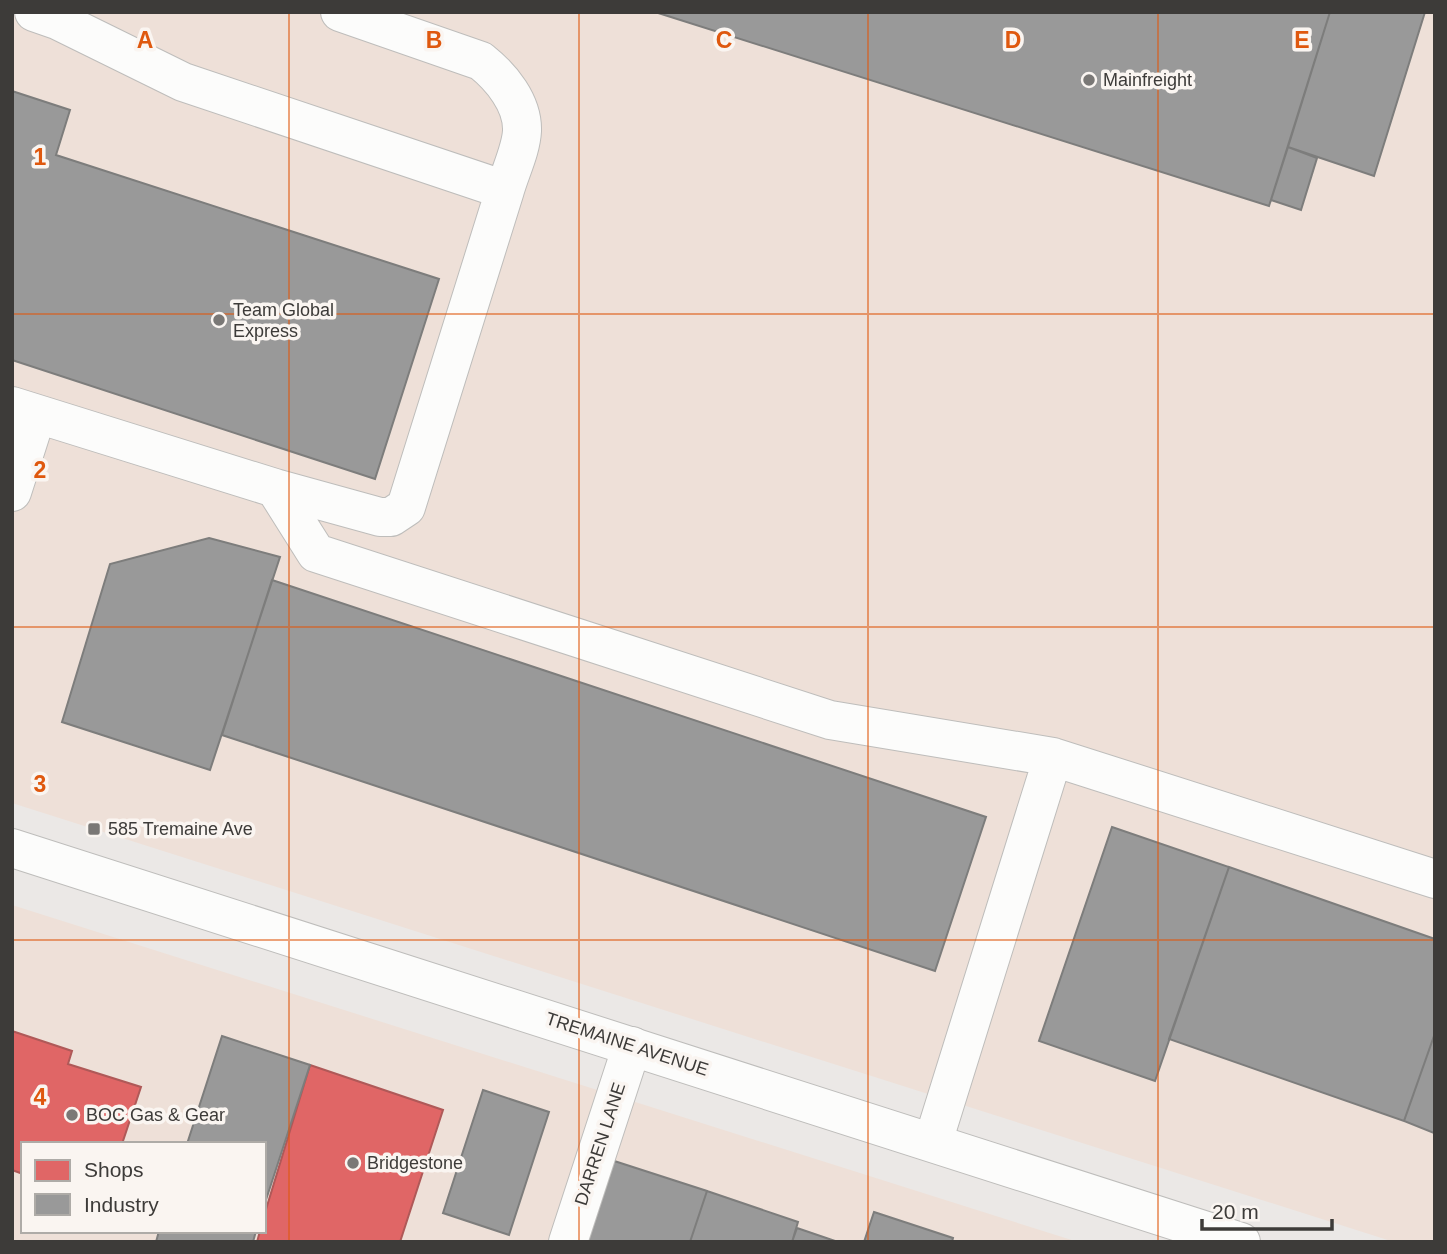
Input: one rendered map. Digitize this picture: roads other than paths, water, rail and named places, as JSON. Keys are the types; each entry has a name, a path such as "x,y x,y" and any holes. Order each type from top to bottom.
{"main road":[{"path":"34,12 57,20 183,82 505,190"},
{"path":"12,492 25,410 275,488 380,517 391,517 405,507 522,131 509,91 481,61 340,12"},
{"path":"275,488 316,553 830,719 1053,757 1435,879"},
{"path":"933,1142 1053,757"},
{"name":"TREMAINE AVENUE","path":"12,848 1241,1242"},
{"name":"DARREN LANE","path":"568,1242 632,1046"}],"place":[{"name":"Mainfreight","path":"1089,80"},
{"name":"Team Global Express","path":"219,320"},
{"name":"585 Tremaine Ave","path":"94,829"},
{"name":"BOC Gas & Gear","path":"72,1115"},
{"name":"Bridgestone","path":"353,1163"}]}
